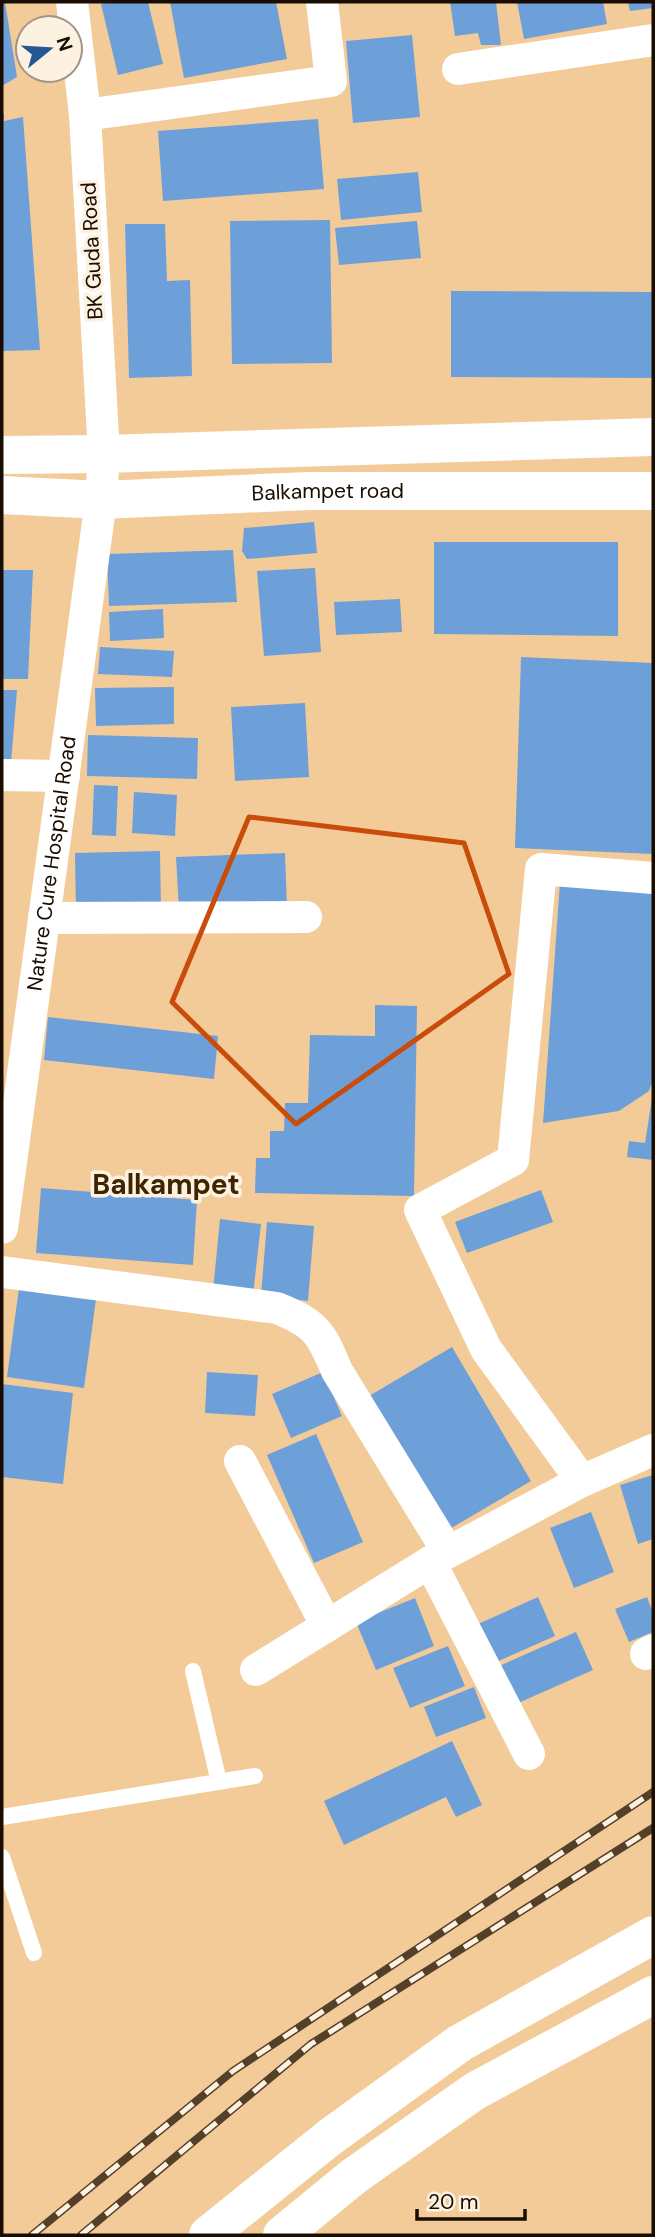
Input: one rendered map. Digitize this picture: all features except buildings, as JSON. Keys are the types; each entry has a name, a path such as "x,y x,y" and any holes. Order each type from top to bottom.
{"main road":[{"path":"2,455 653,437"},
{"name":"Balkampet road","path":"2,495 101,500 309,491 653,491"},
{"path":"208,2235 357,2117 460,2043 653,1935"},
{"path":"282,2235 354,2176 475,2091 653,1995"},
{"path":"357,2117 382,2156"}],"street":[{"name":"BK Guda Road","path":"72,2 85,115 104,454 101,500"},
{"path":"85,115 331,81 322,2"},
{"path":"458,69 653,40"},
{"name":"Nature Cure Hospital Road","path":"2,1225 101,500"},
{"path":"2,775 64,776"},
{"path":"582,1481 486,1349 420,1210 513,1160 541,869 653,878"},
{"path":"44,918 306,917"},
{"path":"2,1272 277,1308 306,1320 326,1344 337,1371 439,1557 529,1754"},
{"path":"256,1670 439,1557 582,1481 653,1450"},
{"path":"240,1461 327,1626"}],"lane":[{"path":"192,1671 219,1782"},
{"path":"2,1817 255,1776"},
{"path":"2,1857 34,1953"}],"highlighted area":[{"path":"249,817 464,843 509,974 296,1124 172,1002"}],"railway":[{"path":"32,2235 233,2071 653,1792"},
{"path":"81,2235 311,2044 653,1828"}],"district":[{"name":"Balkampet","path":"166,1184"}]}
